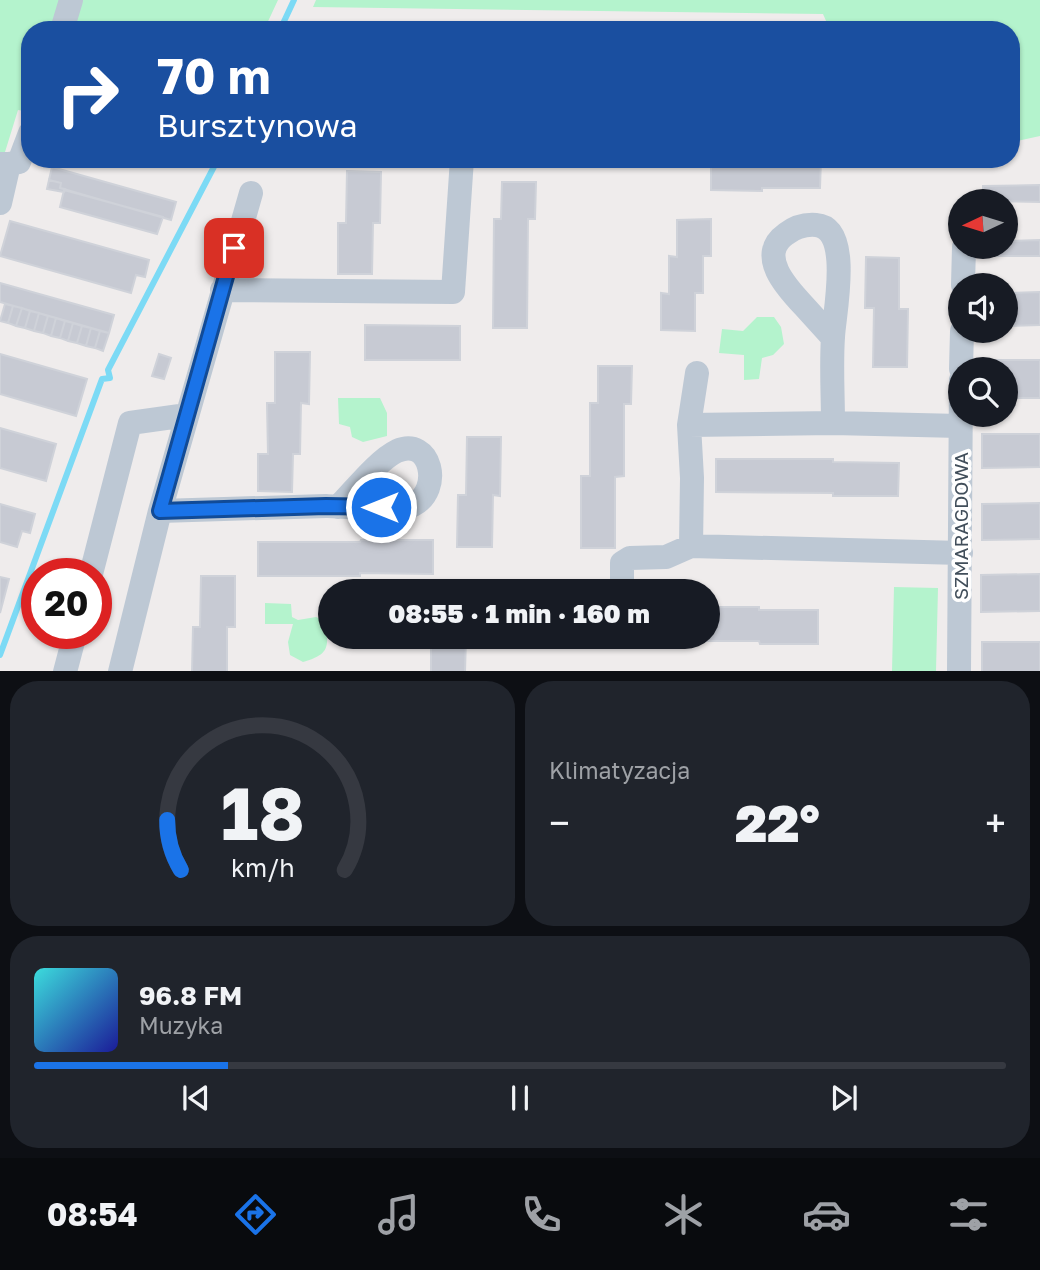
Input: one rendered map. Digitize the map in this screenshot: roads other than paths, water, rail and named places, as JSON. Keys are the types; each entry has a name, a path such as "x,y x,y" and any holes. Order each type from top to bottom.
{"street":[{"path":"65,21 71,0"},
{"path":"0,204 5,187 4,164 19,162 21,157"},
{"path":"222,290 453,292 461,168"},
{"path":"120,671 160,511 251,193"},
{"path":"832,338 833,424"},
{"path":"691,546 692,478 689,425 697,373"},
{"path":"95,558 130,423 187,415"},
{"path":"689,425 948,426"},
{"name":"SZMARAGDOWA","path":"959,671 960,427"},
{"path":"160,511 338,507"},
{"path":"622,579 622,563 630,558 666,557 691,546 961,554"},
{"path":"65,671 71,649"}],"waterway":[{"path":"284,21 294,0"},
{"path":"0,655 102,379 110,378 108,370 213,168"}]}
